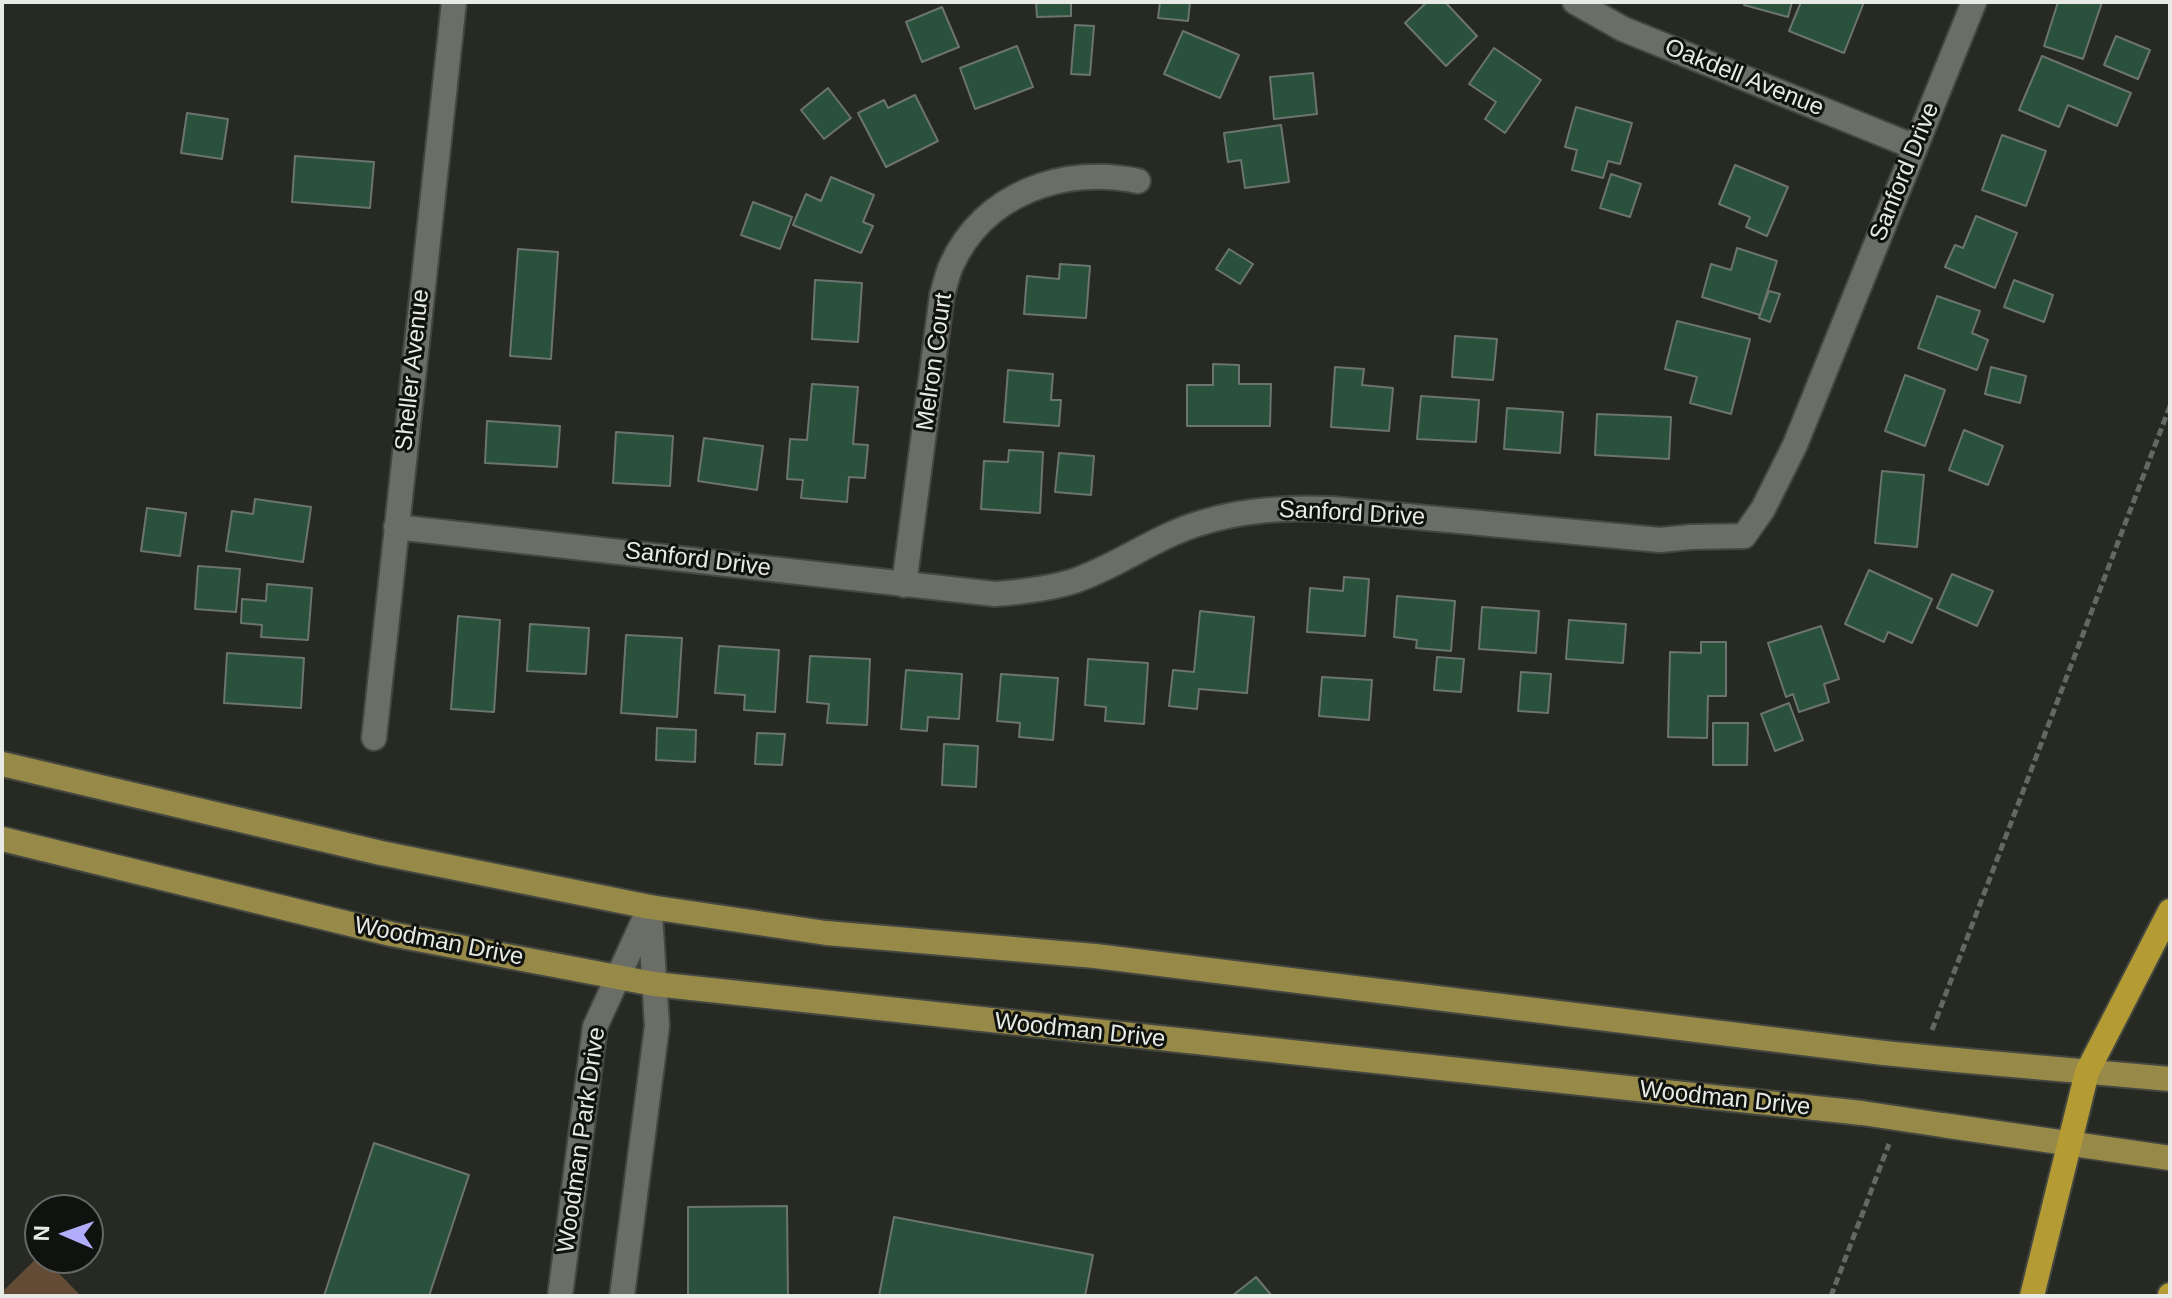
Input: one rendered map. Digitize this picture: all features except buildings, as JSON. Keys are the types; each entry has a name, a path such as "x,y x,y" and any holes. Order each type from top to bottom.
{"highway":[{"path":"2032,1296 2087,1072 2170,911"}],"main road":[{"path":"2,764 381,853 650,907 826,933 1095,956 1884,1053 2170,1079"},
{"name":"Woodman Drive","path":"2,839 391,934 654,984 1862,1113 2170,1158"}],"street":[{"name":"Sheller Avenue","path":"374,738 454,2"},
{"name":"Oakdell Avenue","path":"1575,2 1623,29 1915,147"},
{"name":"Sanford Drive","path":"396,527 995,594 1036,590 1075,580 1158,539 1203,522 1251,511 1299,507 1660,540 1744,536 1763,509 1795,445 1974,2"},
{"name":"Melron Court","path":"904,585 942,295 951,265 968,238 989,214 1015,196 1044,183 1075,177 1138,181"},
{"name":"Woodman Park Drive","path":"560,1296 595,1027 650,907"},
{"path":"622,1296 657,1026 650,907"}],"path":[{"path":"1931,1032 2170,406"},
{"path":"1831,1296 1892,1136"}],"shaded area":[{"path":"24,1271 24,1274 60,1274 81,1296 2,1296 2,1292"}]}
